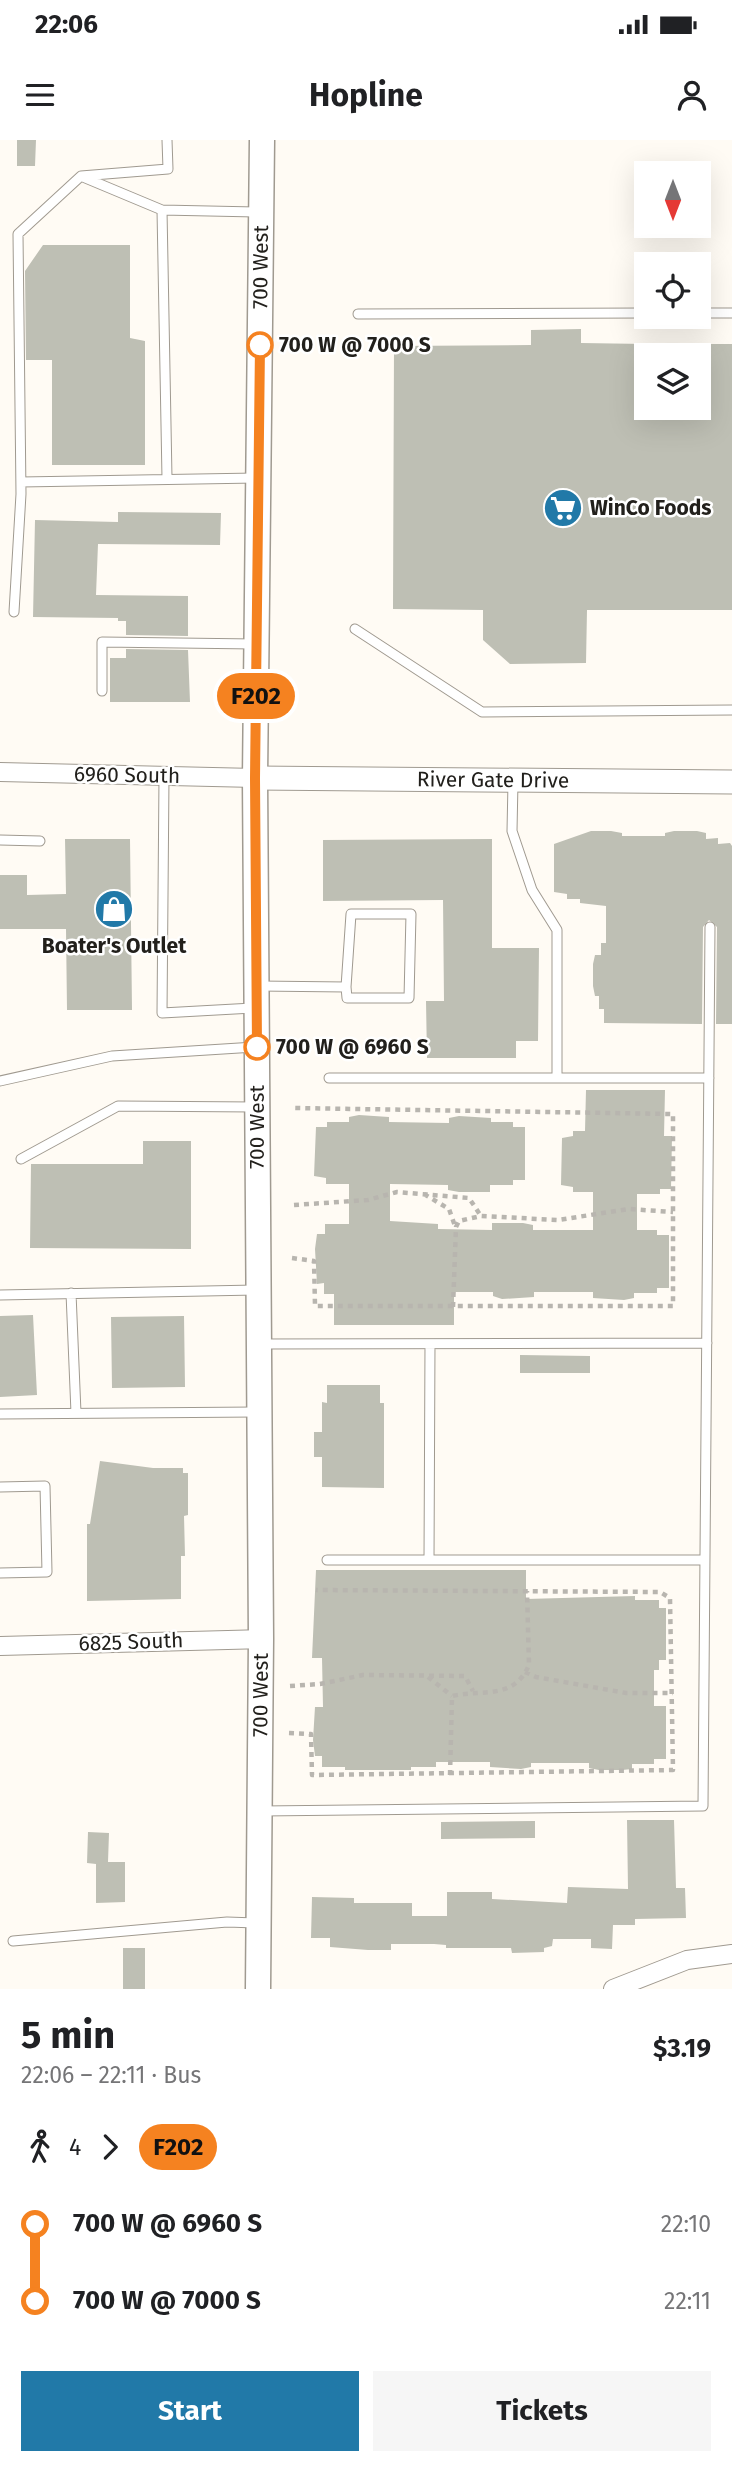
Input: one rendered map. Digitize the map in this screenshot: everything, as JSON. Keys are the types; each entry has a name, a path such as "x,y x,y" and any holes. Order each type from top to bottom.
{"main road":[{"name":"700 West","path":"258,1989 261,1639 255,778 262,140"}],"street":[{"name":"6960 South","path":"0,772 255,778"},
{"name":"River Gate Drive","path":"255,778 732,782"},
{"name":"6825 South","path":"0,1646 261,1639"},
{"path":"613,1989 687,1961 732,1954"}],"lane":[{"path":"14,612 21,481 18,234 81,176 168,169 167,140"},
{"path":"81,176 162,210 261,212"},
{"path":"162,210 167,478"},
{"path":"358,314 634,313"},
{"path":"711,313 732,313"},
{"path":"21,481 258,478"},
{"path":"355,629 482,712 732,710"},
{"path":"102,691 102,642 256,644"},
{"path":"164,777 162,1013 256,997 346,987"},
{"path":"513,781 512,831 532,890 557,930 556,1078"},
{"path":"0,840 40,841"},
{"path":"351,914 411,914 409,998 346,998 346,987 351,914"},
{"path":"260,1811 703,1806 710,927"},
{"path":"0,1081 113,1056 257,1047"},
{"path":"329,1078 709,1078"},
{"path":"21,1159 118,1107 257,1107"},
{"path":"0,1295 258,1290"},
{"path":"71,1293 76,1413"},
{"path":"259,1344 707,1343"},
{"path":"429,1560 430,1344"},
{"path":"0,1414 259,1412"},
{"path":"0,1487 45,1486 47,1572 0,1573"},
{"path":"327,1560 705,1560"},
{"path":"13,1941 227,1922 259,1923"}],"path":[{"path":"292,1258 314,1261 315,1306 673,1306 673,1114 294,1108"},
{"path":"294,1205 368,1200 397,1192 423,1193 469,1198 481,1216"},
{"path":"423,1193 449,1209 456,1227 453,1307"},
{"path":"456,1227 459,1221 481,1216 558,1220 629,1209 673,1212"},
{"path":"289,1732 311,1734 313,1775 673,1770 670,1598 660,1592 316,1590"},
{"path":"452,1696 473,1691 508,1690 522,1681 528,1665 527,1591"},
{"path":"525,1672 536,1677 625,1693 673,1693"},
{"path":"290,1686 320,1684 363,1675 465,1676 473,1691"},
{"path":"427,1675 452,1696"},
{"path":"450,1774 452,1696"}],"building":[{"path":"17,140 36,140 35,166 17,166"},
{"path":"43,245 130,245 130,338 145,341 145,465 52,465 52,360 26,360 25,271"},
{"name":"WinCo Foods","path":"581,329 581,343 634,344 634,420 711,420 711,344 732,344 732,610 587,610 586,663 510,664 483,640 483,610 393,609 394,346 531,345 531,330"},
{"path":"118,512 221,513 220,545 98,544 96,595 188,596 188,636 126,635 126,621 118,621 118,618 33,617 35,520 118,522"},
{"path":"126,649 188,650 190,702 110,702 110,658 126,658"},
{"path":"591,831 611,831 622,833 622,836 665,836 665,833 674,831 697,831 706,833 706,839 718,838 718,844 730,843 732,1024 716,1024 717,927 709,920 703,927 702,1024 604,1023 604,1009 599,1009 599,996 595,996 593,986 593,964 595,955 601,955 601,943 606,943 606,906 580,903 580,899 567,899 567,894 554,892 554,844"},
{"path":"65,839 130,839 132,1010 67,1010 66,929 0,929 0,875 27,875 27,895 66,894"},
{"path":"492,839 492,948 539,948 538,1041 516,1041 516,1058 427,1058 426,1001 444,1001 443,900 323,901 323,840"},
{"path":"586,1090 665,1090 664,1136 672,1136 671,1189 660,1189 660,1194 637,1194 637,1230 657,1230 657,1235 669,1235 669,1288 657,1288 657,1293 634,1293 634,1298 624,1300 593,1298 593,1292 534,1292 534,1297 502,1299 493,1296 493,1292 454,1292 454,1325 334,1325 334,1294 324,1294 324,1283 317,1284 315,1249 317,1234 325,1234 325,1224 349,1224 349,1184 326,1184 326,1178 314,1176 316,1127 327,1127 327,1122 349,1122 349,1117 359,1115 389,1117 389,1122 449,1123 449,1118 459,1116 491,1118 491,1122 513,1122 513,1127 525,1127 525,1180 513,1180 513,1185 490,1185 490,1192 459,1192 448,1190 448,1185 390,1184 390,1221 438,1224 438,1229 492,1230 492,1223 523,1223 533,1225 533,1230 593,1230 593,1192 573,1192 573,1187 561,1185 562,1138 573,1136 573,1131 585,1131"},
{"path":"143,1141 191,1141 191,1249 30,1248 31,1164 143,1164"},
{"path":"33,1315 37,1395 0,1397 0,1316"},
{"path":"184,1316 185,1387 112,1388 111,1317"},
{"path":"520,1355 590,1356 590,1373 520,1373"},
{"path":"327,1385 380,1385 380,1403 384,1403 384,1488 322,1487 322,1457 314,1457 314,1432 322,1432 322,1402 327,1403"},
{"path":"100,1461 153,1468 183,1468 183,1473 188,1473 188,1515 184,1516 185,1556 181,1556 181,1599 87,1601 87,1524 90,1524"},
{"path":"316,1570 526,1570 526,1599 635,1596 635,1600 659,1600 659,1608 666,1608 666,1660 659,1660 659,1670 654,1670 654,1706 666,1706 666,1759 654,1759 654,1764 632,1764 632,1769 622,1770 589,1768 589,1763 531,1763 531,1767 521,1769 490,1767 490,1762 436,1762 436,1767 411,1767 411,1770 345,1770 345,1767 322,1767 322,1756 315,1756 313,1740 315,1707 323,1707 322,1658 312,1658"},
{"path":"627,1820 674,1820 676,1888 685,1888 686,1918 635,1919 635,1925 613,1925 612,1949 591,1948 591,1939 553,1939 552,1946 544,1948 544,1952 512,1953 511,1948 446,1948 446,1945 434,1944 391,1944 391,1950 368,1950 330,1947 330,1938 311,1938 312,1897 354,1898 354,1903 412,1903 412,1916 447,1916 447,1892 492,1892 492,1899 567,1903 568,1887 628,1889"},
{"path":"535,1821 535,1838 441,1839 441,1822"},
{"path":"88,1832 109,1833 108,1862 125,1862 125,1902 96,1903 96,1864 87,1863"},
{"path":"123,1948 145,1948 145,1989 123,1989"}],"bus line":[{"name":"F202","path":"257,1047 255,778 260,345"}],"place":[{"name":"700 W @ 7000 S","path":"260,345"},
{"name":"WinCo Foods","path":"563,508"},
{"name":"Boater's Outlet","path":"114,909"},
{"name":"700 W @ 6960 S","path":"257,1047"}]}
